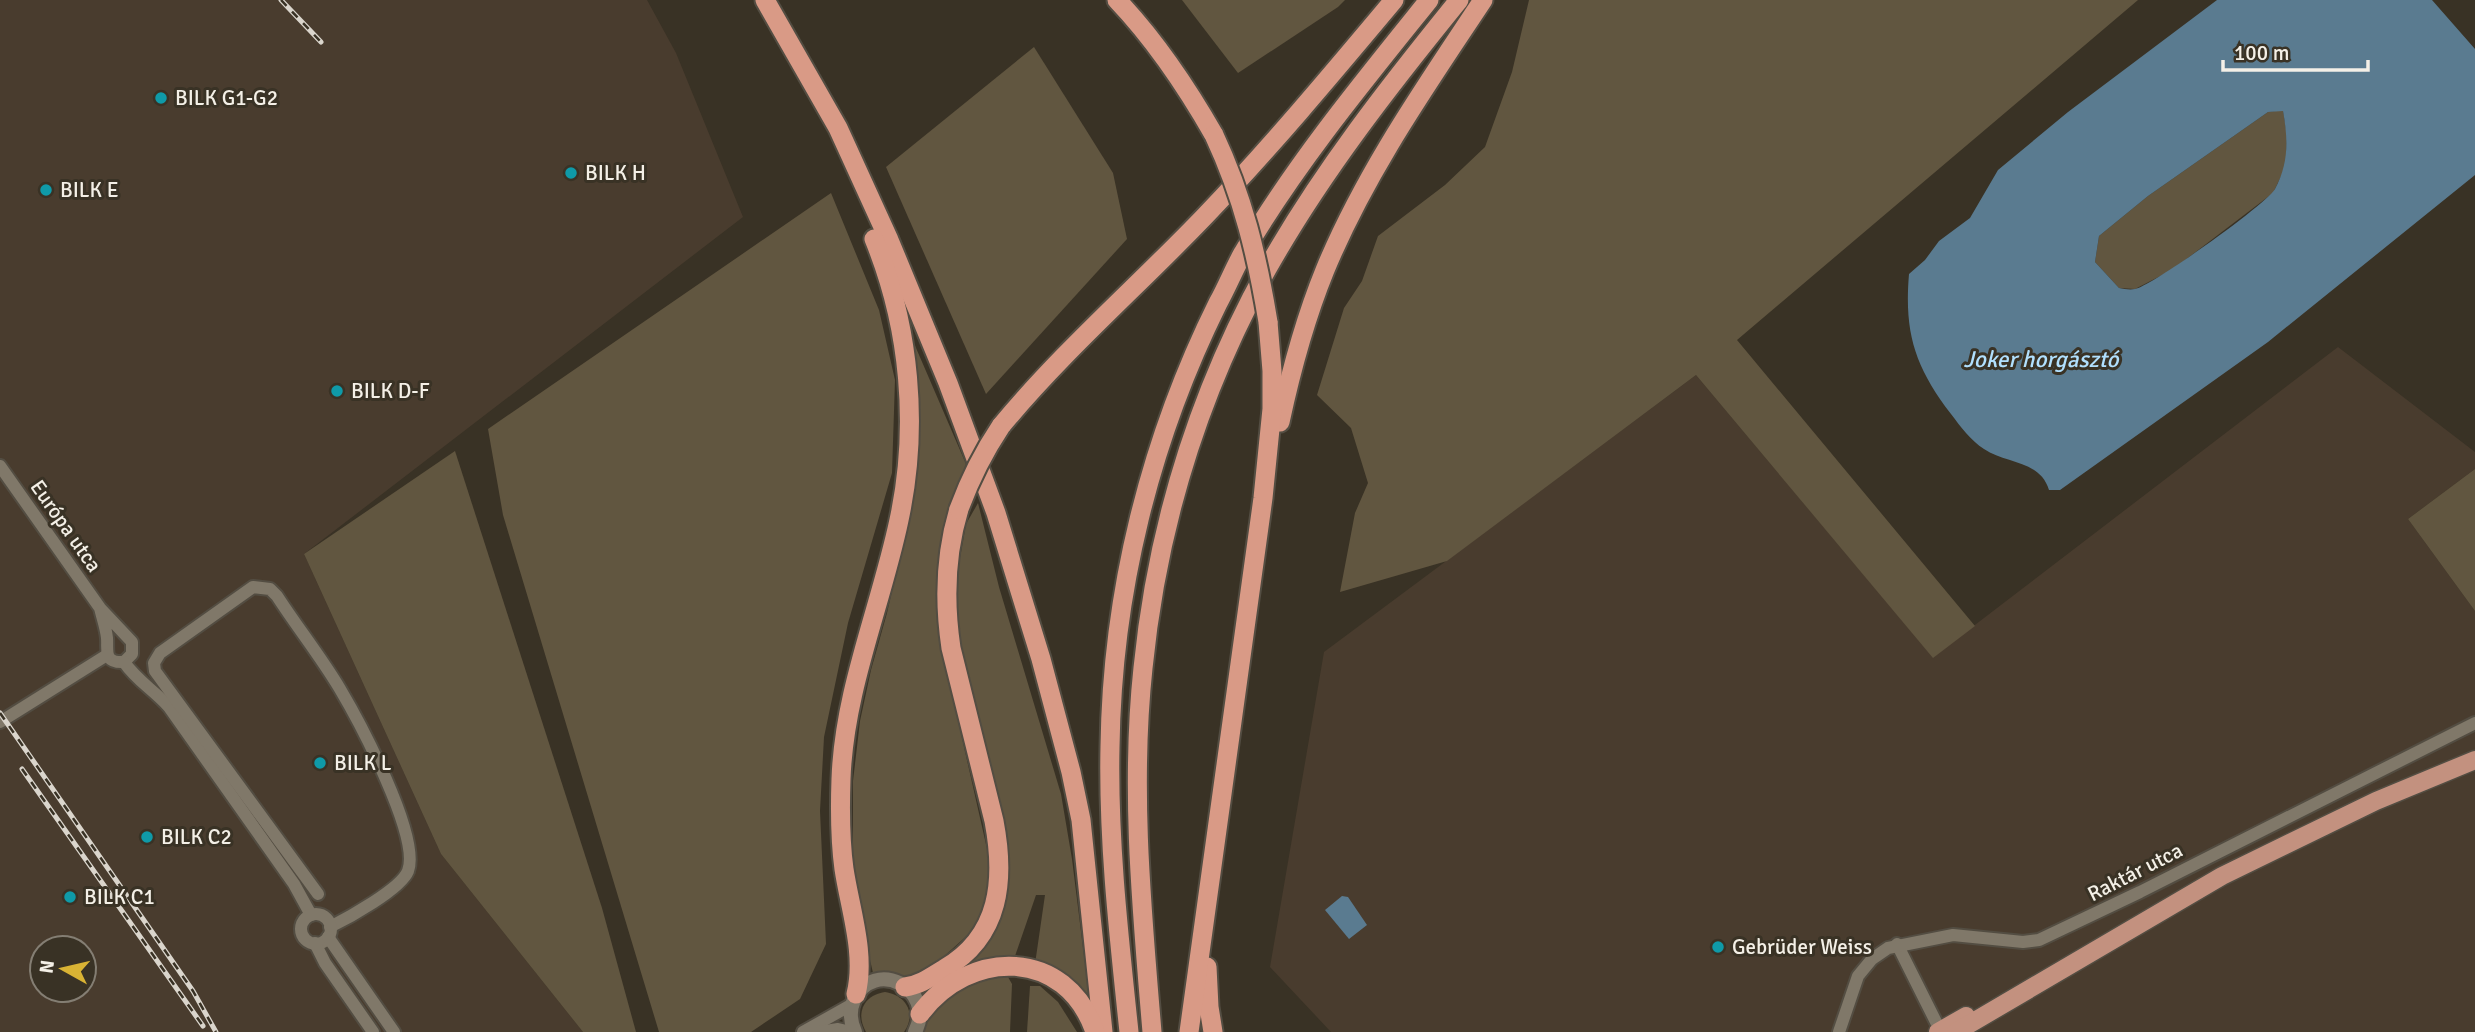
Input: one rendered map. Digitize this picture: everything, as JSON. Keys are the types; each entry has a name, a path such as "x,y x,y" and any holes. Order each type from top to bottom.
{"highway":[{"path":"765,0 838,128 889,240 982,472 1041,659 1071,772 1081,820 1103,1032"},
{"path":"1117,0 1146,30 1167,59 1214,135 1248,223 1258,261 1268,322 1272,371 1272,410 1263,498 1189,1032"},
{"path":"905,986 917,985 965,954 989,921 1000,884 999,855 993,821 951,648 947,619 946,589 952,532 970,478 1001,426 1266,150 1394,0"},
{"path":"1129,1032 1115,895 1110,747 1120,611 1150,478 1189,367 1242,256 1316,143 1429,0"},
{"path":"1152,1032 1140,864 1139,726 1142,670 1156,570 1178,484 1222,361 1268,269 1335,163 1459,0"},
{"path":"1263,498 1295,358 1325,270 1361,195 1385,153 1483,0"},
{"path":"838,128 858,198 882,259 897,311 907,368 909,407 909,443 899,520 857,680 844,745 841,778 844,866 860,979 854,1000"},
{"path":"1206,910 1209,1007 1213,1032"},
{"path":"918,1023 939,992 987,967 1008,965 1027,966 1062,984 1074,994 1095,1032"}],"main road":[{"path":"1945,1031 2152,919 2193,892 2364,807 2475,760"}],"street":[{"name":"Európa utca","path":"0,466 100,608 124,634"},
{"path":"315,943 325,940 329,932 391,889 406,875 410,858 404,830 382,770 340,689 277,596 270,589 253,587 160,653 154,663 155,671 318,894"},
{"name":"Európa utca","path":"100,608 108,640 105,650 107,655"},
{"path":"108,640 112,636 124,634 129,637 134,648 124,662"},
{"path":"0,722 107,655 111,660 124,662 138,680 169,707 316,914 327,919 329,932 394,1032"},
{"name":"Raktár utca","path":"1839,1032 1858,976 1872,958 1888,948 1897,944 1954,935 2022,942 2039,940 2475,723"},
{"path":"373,1032 315,943 306,939 301,930 304,920 316,914 342,911 376,900"},
{"path":"1897,944 1945,1031"},
{"path":"803,1032 854,1000 863,987 879,980 894,980 905,986 917,999 918,1023"},
{"path":"820,1032 838,1029 853,1032 851,1020 854,1000"}],"shaded area":[{"path":"0,0 647,0 676,53 743,217 304,554 441,854 583,1032 0,1032"},
{"path":"1182,0 1345,0 1238,73"},
{"path":"1529,0 2138,0 1737,340 1975,626 1933,658 1696,375 1447,561 1340,592 1355,513 1368,483 1351,428 1317,395 1344,308 1362,281 1378,236 1445,185 1485,147 1512,72"},
{"path":"1034,47 1113,173 1127,239 986,394 886,167"},
{"path":"2283,110 2287,135 2286,166 2273,193 2172,270 2135,289 2119,288 2095,262 2099,236 2148,196 2268,112"},
{"path":"831,193 879,310 895,380 892,473 848,623 824,737 820,811 826,944 800,999 751,1032 659,1032 503,515 488,429"},
{"path":"907,327 966,464 946,519 937,573 941,645 990,862 988,903 970,933 932,967 910,979 886,972 873,973 859,911 853,857 853,781 860,721 914,494 918,434"},
{"path":"2338,347 2475,452 2475,469 2408,519 2475,611 2475,1032 1331,1032 1270,967 1324,652 1696,375 1933,657"},
{"path":"455,451 602,908 636,1032 583,1032 441,854 304,554"},
{"path":"2475,469 2475,611 2408,519"},
{"path":"978,503 999,587 1061,794 1091,1012 1035,964 1045,895 1036,895 1014,959 942,979 999,918 1009,874 1004,826 959,650 955,586 966,524"},
{"path":"987,976 1008,977 1012,984 1010,1032 923,1032 938,1002 955,990"},
{"path":"1030,986 1040,986 1058,1002 1077,1032 1027,1032"},
{"path":"885,992 904,1001 909,1012 908,1025 904,1032 866,1032 861,1018 864,1006 872,997"}],"water":[{"name":"Joker horgásztó","path":"2217,0 2432,0 2475,49 2475,175 2268,342 2060,490 2049,490 2038,473 1979,446 1939,397 1921,365 1911,332 1908,314 1909,274 1925,260 1939,241 1970,218 1998,170 2068,112","holes":["2283,111 2285,160 2280,179 2268,197 2163,274 2135,289 2119,288 2095,262 2099,236 2148,196 2268,112"]},
{"path":"1342,896 1348,897 1367,925 1349,939 1325,910"}],"railway":[{"path":"281,0 321,42"},
{"path":"0,713 193,991 216,1032"},
{"path":"22,769 203,1026"}],"place":[{"name":"BILK G1-G2","path":"161,98"},
{"name":"BILK H","path":"571,173"},
{"name":"BILK E","path":"46,190"},
{"name":"BILK D-F","path":"337,391"},
{"name":"BILK L","path":"320,763"},
{"name":"BILK C2","path":"147,837"},
{"name":"BILK C1","path":"70,897"},
{"name":"Gebrüder Weiss","path":"1718,947"}]}
